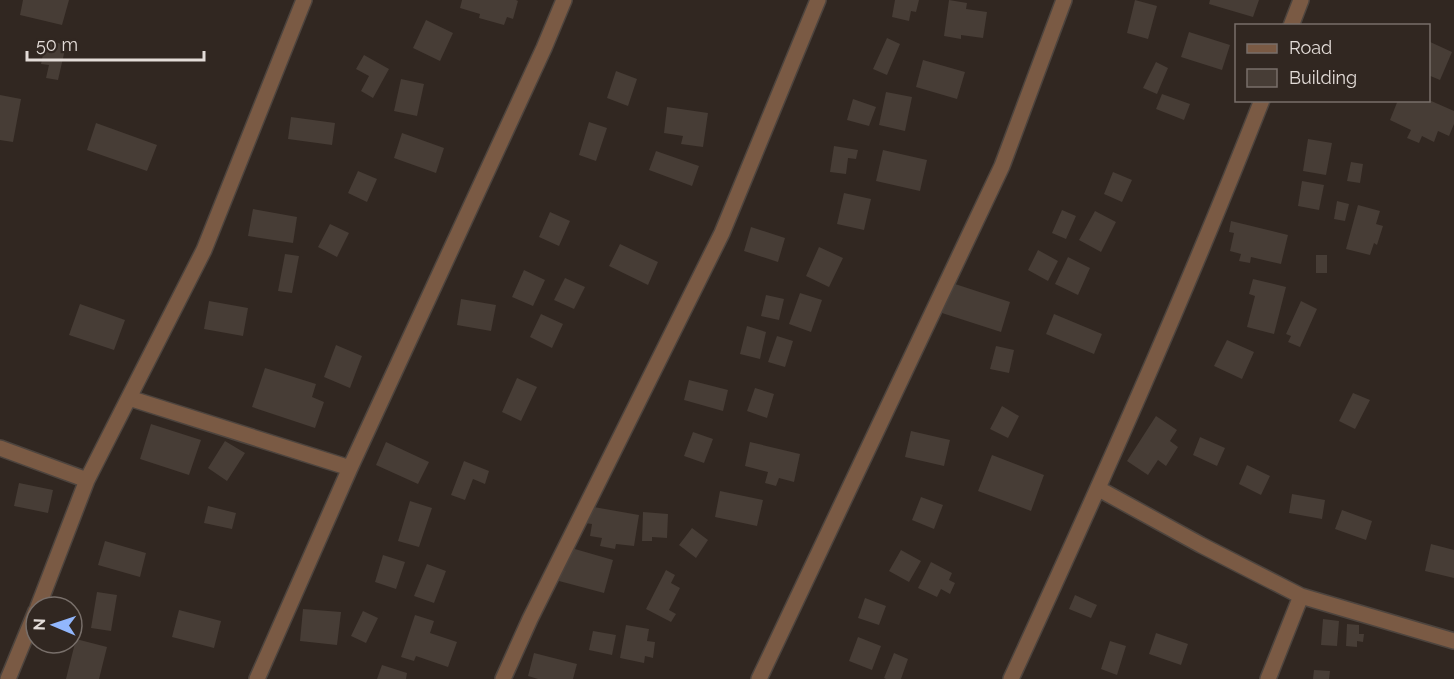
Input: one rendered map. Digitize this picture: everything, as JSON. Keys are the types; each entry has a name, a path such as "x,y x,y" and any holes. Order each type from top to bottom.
{"street":[{"path":"43,595 87,480 204,250 304,0"},
{"path":"257,679 350,468 564,0"},
{"path":"503,679 530,619 722,233 818,0"},
{"path":"759,679 1002,166 1064,0"},
{"path":"1292,24 1301,0"},
{"path":"1011,679 1099,489 1227,190 1261,102"},
{"path":"129,398 350,468"},
{"path":"0,448 87,480"},
{"path":"1099,489 1301,596 1454,640"},
{"path":"1269,679 1301,596"},
{"path":"8,679 24,640"}],"building":[{"path":"23,0 69,0 62,25 20,15"},
{"path":"462,0 518,1 513,19 507,17 504,25 479,18 480,14 460,8"},
{"path":"895,0 919,0 916,12 911,11 909,21 892,17"},
{"path":"949,0 967,3 966,9 987,12 983,38 961,35 961,39 944,36"},
{"path":"1135,0 1157,6 1148,39 1127,33"},
{"path":"1210,0 1259,0 1253,17 1209,4"},
{"path":"426,20 453,33 440,61 413,48"},
{"path":"1189,32 1230,45 1222,70 1181,57"},
{"path":"887,38 900,44 887,75 873,69"},
{"path":"46,40 66,45 58,80 46,78 49,65 41,64"},
{"path":"1430,42 1452,52 1440,80 1430,76"},
{"path":"364,55 389,69 373,98 361,91 369,76 356,69"},
{"path":"923,60 965,72 957,99 916,87"},
{"path":"1156,62 1168,68 1157,94 1143,88"},
{"path":"616,71 637,79 628,106 607,98"},
{"path":"401,79 424,84 417,116 394,111"},
{"path":"886,92 912,97 905,131 879,125"},
{"path":"1162,94 1190,104 1184,120 1156,109"},
{"path":"0,95 21,99 13,142 0,140"},
{"path":"853,99 876,107 869,126 847,120"},
{"path":"1430,100 1454,111 1454,124 1449,136 1438,131 1434,142 1422,136 1419,143 1407,138 1411,130 1390,120 1397,102"},
{"path":"667,107 708,113 703,147 681,144 683,136 664,133"},
{"path":"291,117 335,123 332,145 288,139"},
{"path":"589,122 607,128 596,161 579,155"},
{"path":"96,123 157,145 147,171 87,150"},
{"path":"402,133 444,148 436,173 394,158"},
{"path":"1308,139 1332,143 1326,175 1303,171"},
{"path":"834,146 858,150 856,159 848,158 846,174 830,172"},
{"path":"883,150 927,160 920,191 876,181"},
{"path":"656,151 699,166 692,186 649,170"},
{"path":"1351,162 1363,164 1360,183 1347,181"},
{"path":"358,171 377,179 367,202 348,193"},
{"path":"1113,172 1132,180 1122,202 1104,194"},
{"path":"1302,181 1324,185 1319,210 1298,206"},
{"path":"844,193 871,199 864,230 837,224"},
{"path":"1337,201 1349,204 1345,221 1334,219"},
{"path":"1358,205 1380,211 1376,224 1383,226 1377,245 1374,243 1370,255 1346,249"},
{"path":"253,209 297,217 293,243 248,236"},
{"path":"1062,210 1076,216 1066,239 1052,233"},
{"path":"1095,211 1116,222 1101,252 1079,240"},
{"path":"550,212 570,221 559,246 539,237"},
{"path":"1231,221 1288,235 1281,264 1251,257 1250,263 1239,261 1241,254 1230,251 1234,233 1229,232"},
{"path":"330,224 349,233 337,257 318,247"},
{"path":"751,227 785,238 778,262 744,251"},
{"path":"620,244 658,262 648,285 609,266"},
{"path":"819,247 843,258 829,287 806,276"},
{"path":"1038,250 1058,261 1048,281 1028,270"},
{"path":"285,254 299,256 292,293 278,291"},
{"path":"1316,255 1327,255 1327,273 1316,273"},
{"path":"1068,257 1090,268 1078,295 1055,284"},
{"path":"524,270 545,280 533,306 512,297"},
{"path":"565,278 585,287 574,309 554,300"},
{"path":"1253,279 1286,287 1274,334 1247,327 1255,296 1249,294"},
{"path":"952,283 1010,302 1001,332 942,313"},
{"path":"800,293 822,300 811,332 789,324"},
{"path":"766,295 784,299 779,320 761,316"},
{"path":"461,299 496,305 491,331 457,325"},
{"path":"209,301 248,308 243,336 204,329"},
{"path":"1301,301 1317,309 1300,347 1288,342 1291,336 1286,334"},
{"path":"80,304 125,320 114,350 69,335"},
{"path":"541,314 563,324 552,348 530,337"},
{"path":"1054,314 1102,334 1094,354 1046,334"},
{"path":"747,326 766,332 760,359 740,354"},
{"path":"777,336 793,341 785,367 768,362"},
{"path":"1227,340 1254,352 1242,379 1214,366"},
{"path":"336,345 362,356 350,388 324,377"},
{"path":"996,346 1014,350 1009,373 990,369"},
{"path":"265,368 316,384 312,397 324,402 315,428 252,407"},
{"path":"517,378 537,387 521,421 502,412"},
{"path":"689,380 728,390 723,411 684,400"},
{"path":"755,388 774,394 767,418 747,411"},
{"path":"1353,393 1370,400 1355,429 1339,421"},
{"path":"1002,406 1019,416 1008,438 990,429"},
{"path":"1156,416 1177,430 1170,441 1178,447 1166,466 1158,460 1148,475 1127,461"},
{"path":"151,424 201,440 189,475 140,459"},
{"path":"911,431 950,440 944,466 905,457"},
{"path":"693,432 713,439 704,463 684,456"},
{"path":"1200,437 1225,448 1217,466 1193,455"},
{"path":"225,441 245,453 227,481 208,468"},
{"path":"386,442 429,462 418,484 376,465"},
{"path":"750,442 800,454 794,482 779,478 776,486 765,483 768,472 745,466"},
{"path":"992,455 1044,475 1031,511 978,491"},
{"path":"464,461 489,471 485,484 473,479 465,500 451,495"},
{"path":"1247,465 1270,476 1261,495 1239,484"},
{"path":"19,483 53,490 48,513 14,506"},
{"path":"720,491 763,500 757,526 715,517"},
{"path":"1292,494 1325,500 1322,519 1289,513"},
{"path":"921,497 943,505 934,529 912,520"},
{"path":"410,501 432,508 419,547 398,541"},
{"path":"208,506 236,513 232,529 204,523"},
{"path":"588,506 639,515 634,546 616,544 615,549 600,546 602,538 590,536 592,524 585,523"},
{"path":"1342,510 1372,521 1366,540 1335,529"},
{"path":"643,512 668,514 667,538 652,537 652,541 642,541"},
{"path":"692,528 708,540 696,558 679,545"},
{"path":"105,541 146,553 140,577 98,565"},
{"path":"1431,544 1454,550 1454,578 1425,571"},
{"path":"568,547 613,560 604,593 559,581"},
{"path":"901,550 921,561 909,582 889,571"},
{"path":"383,555 405,562 396,589 375,582"},
{"path":"931,562 952,573 949,580 955,583 950,594 941,589 937,597 918,588"},
{"path":"427,564 446,571 434,603 414,596"},
{"path":"666,570 675,575 671,583 680,588 669,610 676,614 671,622 646,609"},
{"path":"97,592 117,595 111,631 91,628"},
{"path":"1075,595 1097,605 1091,618 1069,609"},
{"path":"865,598 886,606 879,625 858,618"},
{"path":"303,609 341,612 337,645 300,641"},
{"path":"179,610 221,621 214,648 172,637"},
{"path":"363,611 378,618 366,643 351,636"},
{"path":"415,615 434,621 430,633 457,642 448,667 416,656 414,661 401,657"},
{"path":"1323,619 1339,621 1337,646 1321,645"},
{"path":"1347,624 1359,625 1359,634 1364,634 1363,642 1357,641 1357,647 1346,646"},
{"path":"626,625 649,629 647,641 655,642 653,658 645,656 644,663 620,658"},
{"path":"593,631 616,635 612,655 589,650"},
{"path":"1156,633 1188,644 1181,665 1149,654"},
{"path":"858,637 881,646 872,670 849,661"},
{"path":"84,641 107,647 99,679 66,679 72,655 84,655"},
{"path":"1110,641 1126,646 1117,675 1101,669"},
{"path":"534,653 577,664 573,679 538,679 528,676"},
{"path":"894,653 908,659 901,679 886,679 884,678"},
{"path":"382,665 407,673 406,679 377,679"},
{"path":"1314,670 1330,671 1329,679 1313,679"}]}
